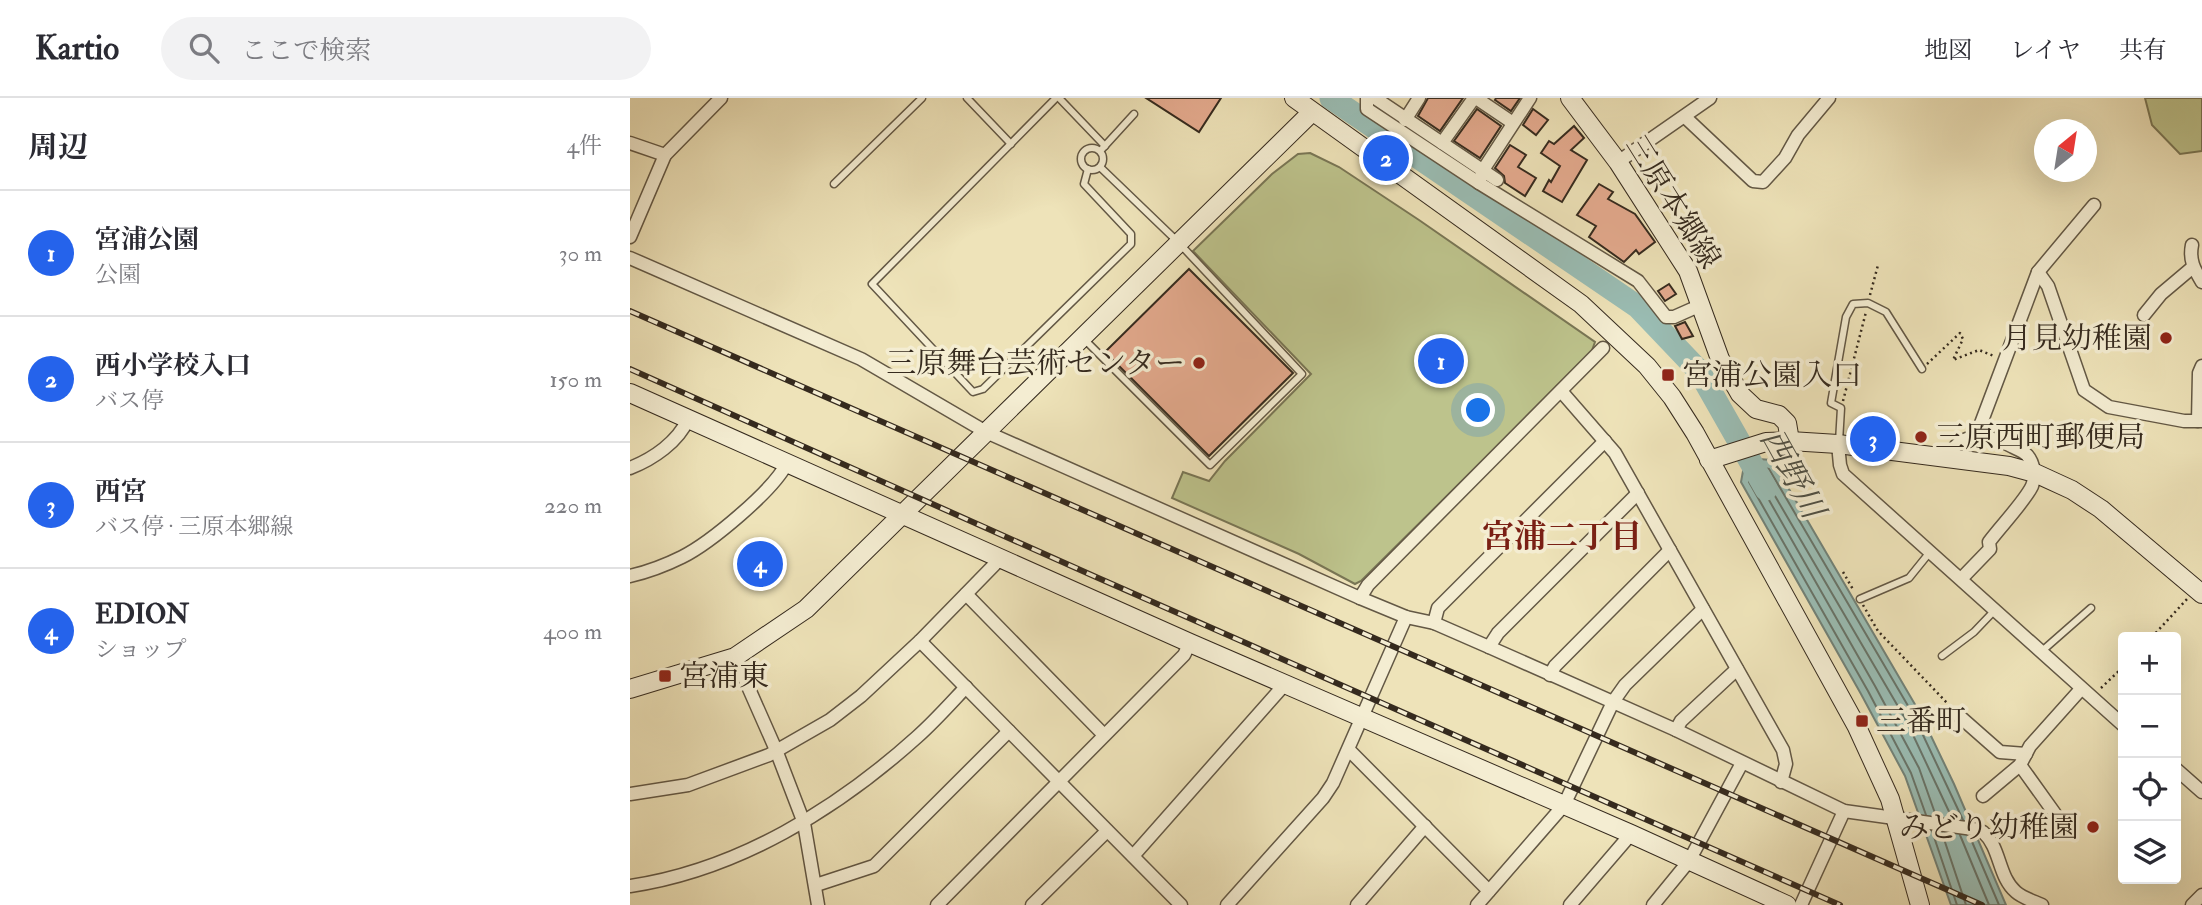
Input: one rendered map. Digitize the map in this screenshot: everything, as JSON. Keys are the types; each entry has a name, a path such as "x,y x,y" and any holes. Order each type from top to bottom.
{"street":[{"path":"630,237 665,155 721,98"},
{"path":"1294,98 1311,113 1581,304 1647,366 1672,397 1857,727 1890,799 1920,905"},
{"path":"1367,98 1367,108 1442,143 1481,176 1497,180"},
{"path":"1375,98 1403,125 1637,281 1666,317 1674,317 1701,305"},
{"path":"1384,154 1419,98"},
{"path":"1442,143 1475,98 1513,123"},
{"path":"1481,176 1530,98"},
{"name":"三原本郷線","path":"1570,98 1618,162 1688,271 1720,359 1740,394 1756,408 1779,415 1787,423 1790,440"},
{"path":"1618,162 1710,98"},
{"path":"1685,117 1753,181 1763,182 1786,158 1798,135 1829,98"},
{"path":"630,689 735,657 806,609 1311,113"},
{"path":"630,143 665,155"},
{"path":"1979,436 1980,426 2038,272 2094,205"},
{"path":"2192,245 2190,254 2193,267 2202,282"},
{"path":"630,258 861,359 986,432 1360,598 1406,617 1434,623 1614,702 1844,811 1983,832 1996,848 2010,887 2042,905"},
{"path":"2144,315 2161,294 2193,267"},
{"path":"2038,272 2048,286 2084,390 2109,407 2184,421 2200,421 2199,373 2202,366"},
{"path":"1360,598 1368,585 1603,348"},
{"path":"1561,391 1615,453 1783,750 1786,764 1781,782"},
{"path":"630,393 1787,905"},
{"path":"630,468 666,447 682,433 688,419"},
{"path":"1949,457 1953,447 1979,436 2008,444 2028,456 2035,473 2032,486 1989,542 1990,549 1962,578"},
{"path":"1709,460 1766,442 1790,440 2009,466 2035,473 2072,490 2101,509 2200,587"},
{"path":"1434,623 1438,608 1605,441"},
{"path":"1838,444 1843,474 2118,721"},
{"path":"630,576 684,556 738,517 780,477 787,463"},
{"path":"1489,647 1498,633 1638,493"},
{"path":"1550,675 1555,666 1670,550"},
{"path":"630,794 688,785 769,755 830,720 861,696 920,641 1001,558"},
{"path":"966,594 1104,735"},
{"path":"1477,905 1564,805 1614,702 1625,685 1703,609"},
{"path":"1227,905 1334,783 1406,617"},
{"path":"920,641 1181,905"},
{"path":"937,905 1184,655 1190,643"},
{"path":"735,657 776,750 804,823 818,905"},
{"path":"1676,730 1681,721 1737,669"},
{"path":"1133,856 1285,684"},
{"path":"630,886 688,873 733,856 804,823 867,779 919,736 965,687"},
{"path":"1983,796 2024,759 2038,737 2081,689"},
{"path":"1958,715 2000,752 2024,759 2058,818"},
{"path":"816,885 874,866 1009,731"},
{"path":"1349,750 1489,891"},
{"path":"1653,905 1689,861 1742,763"},
{"path":"2181,773 2202,792"},
{"path":"1801,905 1844,811"},
{"path":"1357,905 1425,826"},
{"path":"1032,905 1107,831"},
{"path":"1570,905 1631,834"},
{"path":"2192,905 2202,895"}],"lane":[{"path":"834,184 922,98"},
{"path":"967,98 1012,144"},
{"path":"1088,169 1084,184 1131,234 1131,244 984,389 973,392 872,284 1058,98 1103,148 1104,159 1100,167 1092,170 1082,163 1082,154 1088,148 1103,148 1134,114"},
{"path":"1082,337 1210,465 1302,373 1178,242 1100,167"},
{"path":"1838,444 1840,408 1832,403 1846,317 1853,304 1868,303 1886,312 1922,369"},
{"path":"1860,599 1909,578 1930,552"},
{"path":"2042,651 2091,608"},
{"path":"1942,656 1974,632 1995,610"}],"path":[{"path":"1840,408 1878,265"},
{"path":"1922,369 1960,333 1963,339 1953,360 1979,350 2004,361"},
{"path":"1843,572 1878,631 1958,715"},
{"path":"2157,632 2200,587"},
{"path":"2092,698 2118,672"}],"green space":[{"path":"2145,98 2202,98 2202,151 2180,154 2152,125"},
{"path":"1310,153 1339,167 1419,220 1595,342 1591,353 1355,584 1299,554 1172,498 1183,472 1209,481 1225,461 1311,374 1193,251 1272,174 1298,154"}],"water":[{"path":"1758,459 1772,460 1920,713 2006,905 1951,905 1905,776 1741,482 1743,471"}],"building":[{"path":"1146,98 1221,98 1199,132"},
{"path":"1428,98 1463,98 1440,131 1418,116"},
{"path":"1520,98 1511,111 1495,100"},
{"path":"1477,109 1501,126 1480,158 1454,141"},
{"path":"1533,109 1548,120 1536,135 1523,125"},
{"path":"1574,126 1584,138 1571,150 1587,160 1562,202 1543,191 1560,166 1541,153 1549,141 1554,144"},
{"path":"1510,145 1526,155 1518,167 1536,178 1525,196 1505,183 1504,176 1495,168"},
{"path":"1599,184 1613,192 1608,199 1635,214 1655,242 1639,254 1636,250 1624,262 1589,237 1596,226 1577,215"},
{"name":"三原舞台芸術センター","path":"1189,269 1293,373 1209,456 1105,352"},
{"path":"1669,284 1676,294 1665,301 1658,291"},
{"path":"1685,322 1693,336 1682,339 1675,326"}],"waterway":[{"name":"西野川","path":"1331,98 1638,307 1699,371 1766,489"}],"railway":[{"path":"630,311 1982,905"},
{"path":"630,369 1840,905"}],"place":[{"name":"西小学校入口","path":"1386,158"},
{"name":"月見幼稚園","path":"2166,338"},
{"name":"宮浦公園","path":"1441,361"},
{"name":"三原舞台芸術センター","path":"1199,363"},
{"name":"宮浦公園入口","path":"1668,375"},
{"name":"三原西町郵便局","path":"1921,437"},
{"name":"西宮","path":"1873,439"},
{"name":"EDION","path":"760,564"},
{"name":"宮浦東","path":"665,676"},
{"name":"三番町","path":"1862,721"},
{"name":"みどり幼稚園","path":"2093,827"}],"district":[{"name":"宮浦二丁目","path":"1562,537"}]}
